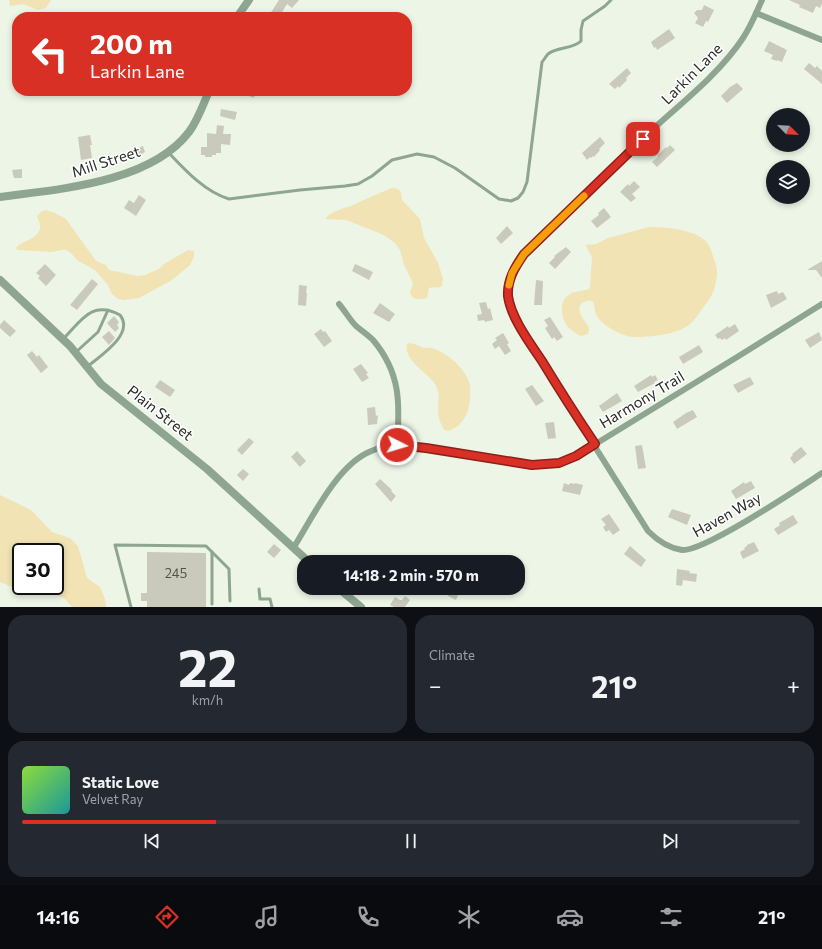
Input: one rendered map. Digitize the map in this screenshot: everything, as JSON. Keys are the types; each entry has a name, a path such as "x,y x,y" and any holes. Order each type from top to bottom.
{"street":[{"path":"241,12 249,0"},
{"name":"Larkin Lane","path":"595,444 524,334 512,310 508,296 508,285 512,273 524,254 706,79 732,52 743,38 762,0"},
{"path":"756,13 822,40"},
{"name":"Mill Street","path":"0,197 61,190 96,182 128,172 172,149 191,128 207,96"},
{"name":"Plain Street","path":"0,280 76,352 101,384 207,469 302,555"},
{"path":"339,304 355,325 371,338 383,353 393,373 397,390 399,418 397,445"},
{"name":"Harmony Trail","path":"294,548 323,499 350,465 370,451 397,445 426,448 532,465 559,463 576,456 822,304"},
{"name":"Haven Way","path":"595,444 648,531 657,540 668,546 683,550 696,548 716,538 822,473"},
{"path":"346,595 361,607"}],"lane":[{"path":"168,152 198,181 222,197 229,199 358,184 372,176 392,160 417,154 434,157 455,168 499,199 511,201 518,198 527,182 542,62 548,54 560,48 570,47 580,43 583,21 611,0"},
{"path":"63,339 89,312 102,309 108,310 120,315 123,318 123,331 116,343 87,367"},
{"path":"76,352 98,332 108,310"},
{"path":"131,607 115,545 206,546 229,568 230,601"},
{"path":"212,552 212,604"},
{"path":"259,589 260,599 270,599 272,607"}],"shaded area":[{"path":"9,0 51,0 46,8 38,10 23,4 10,6"},
{"path":"392,188 400,191 402,200 420,219 424,238 438,263 443,279 442,286 429,288 427,298 424,299 416,299 412,297 410,293 413,283 404,265 400,250 395,243 384,235 346,220 325,219 335,212"},
{"path":"46,210 66,219 96,261 106,265 109,270 138,276 145,275 159,269 164,264 188,250 194,251 194,257 190,265 172,280 139,298 124,300 118,299 112,294 108,285 96,271 78,261 66,250 52,252 17,250 16,248 19,245 39,232 40,225 37,216 42,211"},
{"path":"649,227 675,229 693,233 707,243 711,250 717,270 715,286 708,301 698,315 686,327 672,333 655,336 633,337 623,335 606,326 598,318 593,302 585,301 579,309 589,328 588,334 581,336 573,331 568,327 564,319 562,314 562,305 566,297 570,294 589,289 590,287 592,257 586,245 596,244 608,238"},
{"path":"410,343 443,353 460,367 468,379 470,385 470,401 468,410 461,423 452,430 444,430 439,420 439,396 437,388 431,379 412,361 407,350 407,344"},
{"path":"0,495 31,510 52,532 70,538 78,546 87,578 100,587 105,599 106,607 72,607 64,598 56,595 64,595 64,543 12,543 12,587 0,582"}],"building":[{"path":"279,0 299,0 292,8 287,4 282,12 271,12"},
{"path":"789,0 822,0 822,3 820,8 816,6 813,13 799,7 800,5"},
{"path":"704,5 714,10 708,22 706,21 703,27 695,23 698,18 694,13 697,10 702,10"},
{"path":"669,29 675,38 657,50 656,47 654,48 651,42"},
{"path":"769,41 787,50 782,62 771,59 773,55 764,51"},
{"path":"809,63 815,68 817,66 822,71 822,84 804,69"},
{"path":"627,68 631,73 626,78 627,80 619,88 618,86 615,89 609,84"},
{"path":"737,83 743,89 727,103 721,96 730,87"},
{"path":"221,109 237,112 235,120 220,116"},
{"path":"217,125 224,126 223,134 231,134 230,145 221,144 221,153 216,153 216,155 212,155 212,157 205,157 205,155 201,155 201,147 207,147 207,133 216,134"},
{"path":"90,135 92,158 81,160 78,137"},
{"path":"600,137 605,143 594,157 590,157 587,160 582,153"},
{"path":"670,145 675,150 657,167 652,162 666,147 667,148"},
{"path":"143,146 145,152 133,159 129,152"},
{"path":"22,169 22,178 14,178 12,170"},
{"path":"634,181 640,187 632,194 636,198 631,202 620,192 628,184 629,186"},
{"path":"139,195 146,200 136,216 124,208 129,200 134,203"},
{"path":"604,208 611,217 597,228 591,221 599,215 598,213"},
{"path":"507,226 513,233 501,244 496,238"},
{"path":"566,247 571,252 555,269 549,263 555,257 554,256"},
{"path":"822,261 822,278 816,270 807,270"},
{"path":"45,264 56,275 46,286 38,278 40,276 36,273"},
{"path":"355,264 373,272 369,280 352,271"},
{"path":"92,279 98,284 77,310 70,305"},
{"path":"536,280 543,281 542,305 534,305"},
{"path":"299,285 307,286 306,306 298,305"},
{"path":"777,291 778,294 783,292 787,299 771,308 766,295"},
{"path":"486,302 488,309 490,308 493,320 485,322 484,320 478,321 477,315 482,314 479,303"},
{"path":"380,303 395,314 389,322 373,313"},
{"path":"114,316 119,322 117,325 119,328 115,332 107,323"},
{"path":"550,317 563,337 557,341 554,337 552,339 545,328 548,326 544,320"},
{"path":"4,320 16,331 10,337 0,328 0,325"},
{"path":"735,324 739,331 726,340 725,338 722,340 720,338 718,339 715,335 728,326 729,328"},
{"path":"321,329 323,332 325,331 332,341 324,347 314,334"},
{"path":"109,331 115,338 109,345 102,337"},
{"path":"819,332 822,340 810,348 805,340"},
{"path":"503,333 509,343 507,344 511,351 505,355 499,346 495,349 492,344 497,340 495,338"},
{"path":"699,345 703,352 683,364 679,357"},
{"path":"32,351 37,357 39,355 48,367 41,373 27,355"},
{"path":"361,364 368,373 366,374 369,378 362,382 353,369"},
{"path":"651,375 652,377 655,375 658,380 638,392 634,386"},
{"path":"750,377 754,384 738,393 733,385"},
{"path":"160,380 175,390 170,397 155,387"},
{"path":"532,385 544,401 536,406 525,389"},
{"path":"617,393 622,401 603,412 599,406"},
{"path":"375,407 376,416 378,415 377,424 368,425 367,408"},
{"path":"693,410 697,417 677,429 673,422"},
{"path":"554,422 556,438 548,439 545,423"},
{"path":"249,438 254,442 242,455 237,450"},
{"path":"642,445 646,468 638,469 635,446"},
{"path":"801,447 807,454 794,464 790,458 793,455 792,454"},
{"path":"297,451 306,461 300,467 291,457"},
{"path":"243,469 249,474 243,481 237,475"},
{"path":"380,479 396,496 391,502 375,484"},
{"path":"751,481 755,488 736,499 731,491 744,482 745,484"},
{"path":"564,483 569,485 570,483 575,483 583,485 580,495 562,491"},
{"path":"672,509 691,515 687,525 668,517"},
{"path":"609,514 620,530 613,535 609,530 606,532 603,527 606,525 601,519"},
{"path":"793,515 798,523 778,535 774,529 780,525 779,523"},
{"path":"754,542 759,551 743,559 740,552 745,549 744,548 747,545"},
{"path":"274,544 281,550 274,558 267,552"},
{"path":"630,546 646,560 641,567 624,554"},
{"path":"147,552 206,553 206,607 147,607 147,601 141,601 141,593 147,593"},
{"path":"677,569 690,571 689,573 697,574 696,582 683,580 682,586 676,585"},
{"path":"448,595 458,595 456,600"},
{"path":"405,596 410,600 405,607 394,607 390,605 395,597 402,600"}],"slow traffic":[{"path":"509,285 512,273 524,254 584,196"}],"route":[{"path":"397,445 408,445 532,465 546,465 559,463 576,456 595,444 524,334 512,310 508,296 508,285 512,273 524,254 643,139"}]}
